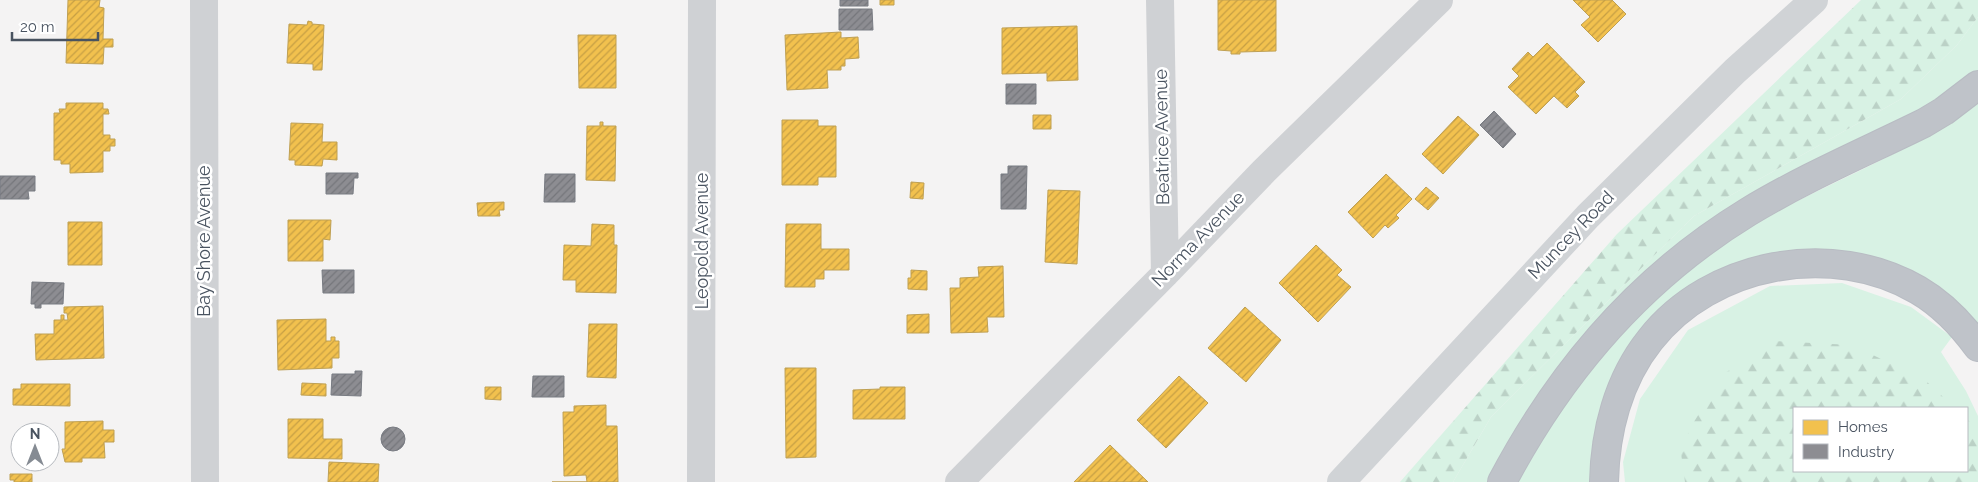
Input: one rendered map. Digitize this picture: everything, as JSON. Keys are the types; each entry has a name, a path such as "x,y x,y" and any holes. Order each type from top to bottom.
{"highway":[{"path":"1502,482 1541,414 1582,357 1620,314 1678,261 1748,212 1944,111 1978,85"},
{"path":"1604,482 1607,441 1613,416 1626,378 1638,358 1650,340 1669,320 1708,291 1729,280 1761,270 1799,263 1839,265 1871,272 1918,290 1938,304 1956,321 1978,347"}],"street":[{"name":"Bay Shore Avenue","path":"204,0 204,482"},
{"name":"Leopold Avenue","path":"701,482 702,0"},
{"name":"Beatrice Avenue","path":"1160,0 1165,274"},
{"name":"Norma Avenue","path":"959,482 1271,164 1439,0"},
{"name":"Muncey Road","path":"1341,482 1588,216 1735,72 1814,0"}],"green space":[{"path":"1861,0 1978,0 1978,17 1957,45 1901,99 1694,216 1491,417 1453,482 1400,482 1617,234"},
{"path":"1978,17 1978,74 1973,80 1658,268 1493,482 1453,482 1491,417 1694,216 1901,99 1957,45"},
{"path":"1978,102 1978,327 1863,255 1840,251 1798,250 1777,252 1754,259 1615,374 1600,413 1592,446 1591,482 1518,482 1546,432 1591,368 1644,310 1673,284 1736,236 1769,216 1940,129"},
{"path":"1842,283 1911,307 1952,337 1941,352 1966,391 1978,416 1978,482 1625,482 1623,462 1640,399 1688,330 1770,286"},
{"path":"1774,341 1852,345 1925,380 1954,407 1793,407 1793,472 1968,472 1968,420 1978,430 1978,482 1685,482 1681,453 1690,428 1725,373"}],"building: Homes":[{"path":"68,0 100,0 99,7 104,8 103,39 113,39 113,47 104,47 103,64 66,63"},
{"path":"880,0 894,0 894,5 880,5"},
{"path":"1218,0 1276,0 1276,51 1231,54 1231,51 1218,50"},
{"path":"1573,0 1612,0 1626,14 1598,42 1581,25 1590,17"},
{"path":"308,21 312,22 312,24 324,25 322,70 313,70 313,64 287,63 289,24 307,25"},
{"path":"1077,26 1078,80 1047,81 1047,73 1002,74 1002,28"},
{"path":"841,32 841,38 858,37 859,58 845,59 845,66 841,66 841,70 827,70 828,88 787,90 785,35"},
{"path":"578,35 616,35 616,88 579,88"},
{"path":"1547,43 1585,82 1575,92 1579,96 1567,108 1554,96 1536,114 1508,87 1519,76 1512,69 1528,52 1533,57"},
{"path":"66,103 103,103 103,109 108,109 109,114 103,114 103,135 110,135 110,139 115,139 115,146 110,146 110,151 103,151 103,172 70,173 70,164 61,164 61,160 54,160 54,113 60,113 59,109 66,109"},
{"path":"1033,115 1051,115 1051,129 1033,129"},
{"path":"1458,116 1479,135 1443,174 1422,154"},
{"path":"782,120 818,120 818,126 836,126 836,177 818,177 818,185 782,185"},
{"path":"600,122 603,122 603,126 616,126 615,181 586,180 587,126 600,126"},
{"path":"291,123 323,124 322,142 337,142 337,160 323,159 322,166 295,165 295,160 289,160"},
{"path":"1386,174 1412,199 1396,215 1399,218 1388,228 1385,225 1373,238 1348,212"},
{"path":"911,182 924,183 923,199 910,198"},
{"path":"1426,187 1439,198 1428,210 1415,199"},
{"path":"1048,190 1080,191 1077,264 1045,262"},
{"path":"504,202 504,210 499,210 500,216 478,216 477,203"},
{"path":"288,220 331,220 330,240 323,239 323,261 288,261"},
{"path":"68,222 102,222 102,265 68,265"},
{"path":"592,224 614,225 614,245 617,245 616,293 576,292 576,280 563,280 564,245 591,246"},
{"path":"786,224 821,224 821,249 849,249 849,270 824,270 824,279 815,279 815,287 785,287"},
{"path":"1316,245 1342,270 1337,275 1351,287 1318,322 1279,283"},
{"path":"1003,266 1004,317 987,317 988,332 951,333 950,288 960,288 960,278 979,277 978,267"},
{"path":"911,270 927,271 927,290 908,289 908,278 911,278"},
{"path":"103,306 104,358 36,360 35,334 54,334 54,320 61,320 61,315 64,315 64,320 68,320 67,313 64,313 64,307"},
{"path":"1245,307 1281,340 1246,382 1208,348"},
{"path":"929,314 929,333 907,333 907,315"},
{"path":"326,319 326,341 331,341 331,337 335,337 335,341 339,341 339,358 332,358 332,368 278,370 277,320"},
{"path":"589,324 617,324 616,378 587,377"},
{"path":"785,368 816,368 816,457 786,458"},
{"path":"1179,376 1208,403 1166,448 1137,420"},
{"path":"302,383 326,384 326,396 301,395"},
{"path":"21,384 70,384 70,406 13,405 13,389 21,389"},
{"path":"485,387 501,387 501,400 485,399"},
{"path":"880,387 905,387 905,419 853,419 853,390 880,389"},
{"path":"606,405 606,426 617,426 618,482 587,482 586,475 564,476 563,412 574,412 574,406"},
{"path":"288,419 323,419 323,439 342,439 342,459 288,458"},
{"path":"103,421 103,430 114,430 114,442 104,442 105,458 82,458 82,462 65,462 62,449 65,449 65,422"},
{"path":"1110,445 1148,482 1074,482"},
{"path":"329,462 379,464 378,482 328,482"},
{"path":"10,474 32,474 32,482 14,482 14,480 10,480"}],"building: Industry":[{"path":"840,0 868,0 868,6 840,6"},
{"path":"839,9 872,9 873,30 839,30"},
{"path":"1006,84 1036,84 1036,104 1006,104"},
{"path":"1494,111 1516,134 1503,148 1480,125"},
{"path":"1008,166 1027,166 1026,209 1001,209 1001,174 1008,174"},
{"path":"326,173 358,173 358,178 354,178 353,194 326,194"},
{"path":"545,174 575,174 575,202 544,202"},
{"path":"0,176 35,176 35,191 28,191 29,199 0,199"},
{"path":"322,270 354,270 354,293 323,293"},
{"path":"32,282 64,283 63,304 41,304 41,308 35,308 35,304 31,304"},
{"path":"355,371 362,371 361,396 331,395 332,374 355,374"},
{"path":"533,376 564,376 564,397 532,397"},
{"path":"393,427 402,430 405,439 402,448 393,451 384,448 381,439 384,430"}]}
